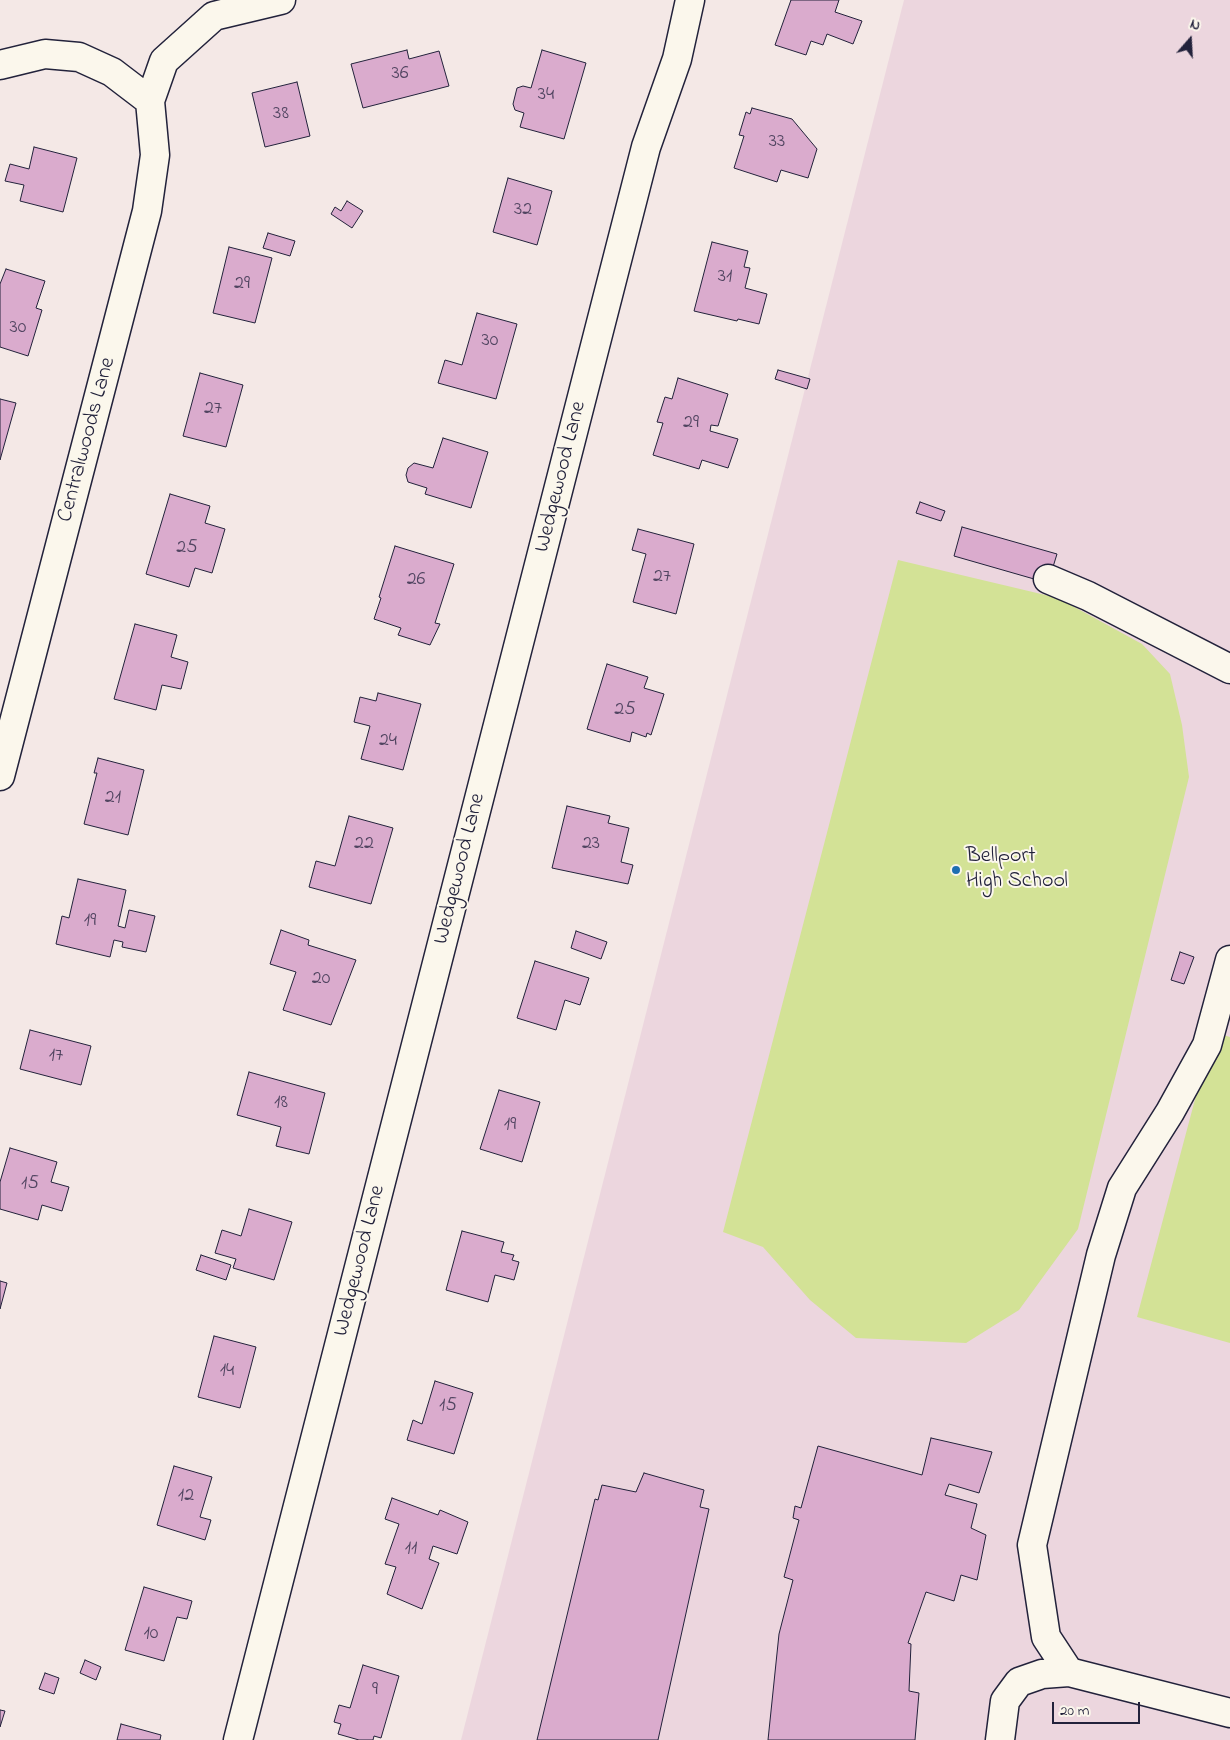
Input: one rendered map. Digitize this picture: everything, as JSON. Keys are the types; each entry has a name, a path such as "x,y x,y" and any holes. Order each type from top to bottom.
{"street":[{"path":"0,65 45,54 79,57 112,72 150,101 164,61 214,16 281,0"},
{"name":"Wedgewood Lane","path":"238,1740 646,147 677,59 690,0"},
{"name":"Centralwoods Lane","path":"0,776 147,211 155,155 150,101"},
{"path":"1048,579 1088,596 1230,669"},
{"path":"1069,1672 1046,1638 1032,1545 1101,1255 1122,1188 1170,1112 1207,1045 1230,960"},
{"path":"1000,1740 1005,1701 1019,1682 1042,1674 1069,1672 1230,1712"}],"shaded area":[{"name":"Bellport High School","path":"904,0 1230,0 1230,1740 461,1740"}],"green space":[{"path":"898,560 1058,598 1142,644 1170,674 1182,725 1189,777 1078,1229 1019,1310 966,1343 856,1338 810,1300 763,1247 723,1232"},
{"path":"1213,1032 1230,1037 1230,1343 1137,1317"}],"building":[{"path":"791,0 839,0 835,12 862,21 853,44 827,34 823,45 811,41 806,55 775,45"},
{"path":"407,50 409,59 439,51 449,86 363,108 351,64"},
{"path":"542,50 586,63 564,139 520,127 524,113 515,110 513,104 517,88 523,86 531,88"},
{"path":"297,82 310,136 265,147 252,93"},
{"path":"752,108 792,119 817,149 808,178 781,170 777,182 734,168 744,136 739,135 746,112 750,114"},
{"path":"34,147 77,158 63,212 20,201 24,185 5,181 10,164 29,169"},
{"path":"508,178 552,191 537,245 493,232"},
{"path":"347,201 363,211 352,228 331,214 335,207 341,211"},
{"path":"268,233 295,241 290,256 263,248"},
{"path":"712,242 748,251 744,267 750,268 745,288 767,294 759,324 694,311"},
{"path":"229,247 272,258 255,323 213,313"},
{"path":"6,269 45,281 36,308 42,310 28,356 0,347 0,284"},
{"path":"477,313 517,324 496,399 438,383 445,360 462,365"},
{"path":"778,370 810,379 807,389 775,379"},
{"path":"200,373 243,385 226,447 183,436"},
{"path":"678,378 728,394 718,426 711,425 710,431 738,439 728,468 702,460 699,469 653,455 663,423 657,422 665,397 672,399"},
{"path":"0,399 16,403 0,460"},
{"path":"443,438 488,452 471,508 425,494 427,488 408,482 406,475 408,468 414,463 433,468"},
{"path":"170,494 210,506 205,523 225,529 212,573 195,568 189,587 146,574"},
{"path":"920,502 945,511 941,521 916,513"},
{"path":"962,527 1057,554 1048,583 954,556"},
{"path":"638,529 694,544 676,614 633,602 646,554 632,550"},
{"path":"395,546 454,564 435,623 440,624 430,645 398,635 401,628 374,619"},
{"path":"135,624 177,635 171,657 188,662 181,689 162,685 156,710 114,699"},
{"path":"607,664 648,677 644,688 664,694 651,735 647,733 646,737 632,732 630,742 587,729"},
{"path":"378,693 421,704 403,770 361,759 370,726 354,722 360,697 376,701"},
{"path":"98,758 144,770 128,835 84,824 97,773 94,773"},
{"path":"567,806 610,816 608,823 629,828 621,862 633,865 628,884 552,868"},
{"path":"349,816 393,828 371,904 309,887 316,861 335,866"},
{"path":"78,879 126,890 118,926 125,928 129,910 155,916 146,952 122,947 123,942 114,940 110,957 56,944 62,916 69,918"},
{"path":"281,930 309,940 308,945 356,960 331,1025 283,1010 296,972 270,964"},
{"path":"576,931 607,942 601,959 571,948"},
{"path":"1180,952 1194,957 1184,984 1171,980"},
{"path":"535,961 589,978 580,1005 565,1000 556,1030 517,1018"},
{"path":"30,1030 91,1046 81,1085 20,1069"},
{"path":"249,1072 325,1093 309,1154 276,1146 281,1127 237,1115"},
{"path":"499,1090 540,1102 522,1162 480,1149"},
{"path":"10,1148 57,1162 51,1182 69,1187 62,1211 42,1205 38,1220 0,1209 0,1182"},
{"path":"249,1209 292,1222 274,1280 233,1268 236,1259 215,1253 222,1230 241,1236"},
{"path":"462,1231 504,1242 501,1252 514,1255 512,1260 519,1262 514,1280 495,1275 488,1302 446,1290"},
{"path":"201,1255 231,1265 226,1280 196,1270"},
{"path":"0,1281 7,1283 0,1309"},
{"path":"214,1336 256,1347 240,1408 198,1397"},
{"path":"435,1381 473,1393 454,1454 407,1440 413,1420 422,1424"},
{"path":"931,1438 992,1452 979,1493 949,1484 945,1495 977,1504 971,1528 986,1535 977,1580 961,1575 954,1601 926,1592 908,1643 911,1644 909,1691 919,1693 915,1740 768,1740 779,1634 793,1580 784,1577 799,1520 793,1518 795,1506 801,1508 818,1446 922,1475"},
{"path":"174,1466 212,1477 200,1517 211,1520 205,1540 157,1525"},
{"path":"644,1473 704,1490 700,1507 709,1509 658,1740 537,1740 595,1499 598,1500 602,1485 636,1492"},
{"path":"392,1498 438,1515 440,1510 468,1522 457,1554 433,1546 429,1559 439,1563 422,1609 387,1594 396,1567 385,1564 399,1524 385,1519"},
{"path":"144,1587 192,1601 187,1619 177,1617 164,1661 125,1650"},
{"path":"85,1660 101,1667 96,1680 80,1673"},
{"path":"363,1665 399,1676 381,1738 374,1736 373,1740 359,1740 338,1734 341,1724 334,1722 339,1705 350,1708"},
{"path":"45,1673 59,1678 54,1694 39,1689"},
{"path":"0,1710 5,1711 0,1727"},
{"path":"121,1724 161,1735 160,1740 117,1740"}],"place":[{"name":"Bellport High School","path":"956,870"}]}
